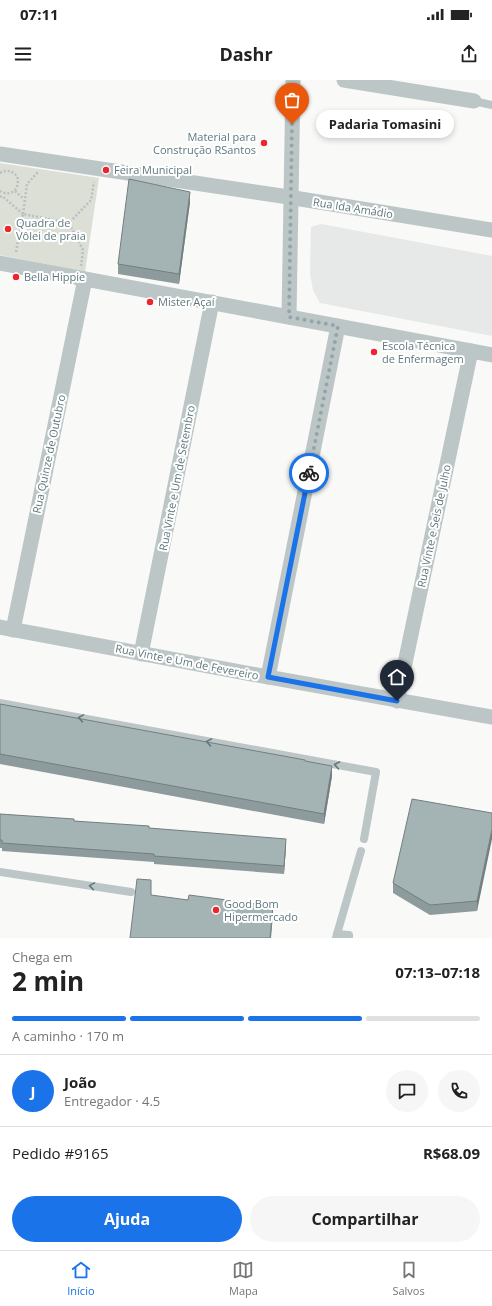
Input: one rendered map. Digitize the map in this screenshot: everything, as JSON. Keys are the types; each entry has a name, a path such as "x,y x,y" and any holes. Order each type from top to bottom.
{"street":[{"path":"289,317 293,80"},
{"path":"344,80 474,101"},
{"name":"Rua Ida Amádio","path":"0,154 492,230"},
{"path":"0,263 492,355"},
{"name":"Rua Quinze de Outubro","path":"6,628 85,279"},
{"name":"Rua Vinte e Um de Setembro","path":"142,654 212,302"},
{"path":"268,677 338,326"},
{"name":"Rua Vinte e Seis de Julho","path":"397,701 471,351"},
{"name":"Rua Vinte e Um de Fevereiro","path":"6,628 397,701 492,717"}],"lane":[{"path":"474,101 492,106"},
{"path":"0,703 376,772 364,839"},
{"path":"349,938 350,935 337,936 361,851"},
{"path":"0,872 131,892"}],"path":[{"path":"0,173 8,170 11,171 17,176 19,184 15,191 8,194 4,194 0,191"},
{"path":"16,255 27,184 39,171"},
{"path":"69,223 91,200 94,180"},
{"path":"15,191 25,199"},
{"path":"0,197 2,196 23,214 69,223"},
{"path":"69,223 83,250"}],"shaded area":[{"path":"0,163 99,178 85,272 0,255"},
{"path":"321,224 492,256 492,336 320,303 313,290 310,274 311,227"}],"building":[{"path":"129,179 190,192 179,274 118,264"},
{"path":"0,704 332,766 324,814 0,754"},
{"path":"412,799 492,813 492,829 477,901 430,905 393,883"},
{"path":"0,814 74,819 74,821 149,826 149,828 286,839 284,866 154,856 154,854 2,843 2,840 0,840"},
{"name":"Good Bom Hipermercado","path":"137,879 151,880 151,895 188,900 189,895 273,906 270,938 130,938"}],"way so far":[{"path":"292,124 289,317 338,326 309,473"}],"place":[{"name":"Padaria Tomasini","path":"292,124"},
{"name":"Material para Construção RSantos","path":"264,143"},
{"name":"Feira Municipal","path":"106,170"},
{"name":"Quadra de Vôlei de praia","path":"8,229"},
{"name":"Bella Hippie","path":"16,277"},
{"name":"Mister Açaí","path":"150,302"},
{"name":"Escola Técnica de Enfermagem","path":"374,352"},
{"name":"Good Bom Hipermercado","path":"216,910"}],"route":[{"path":"309,473 268,677 397,701"}]}
